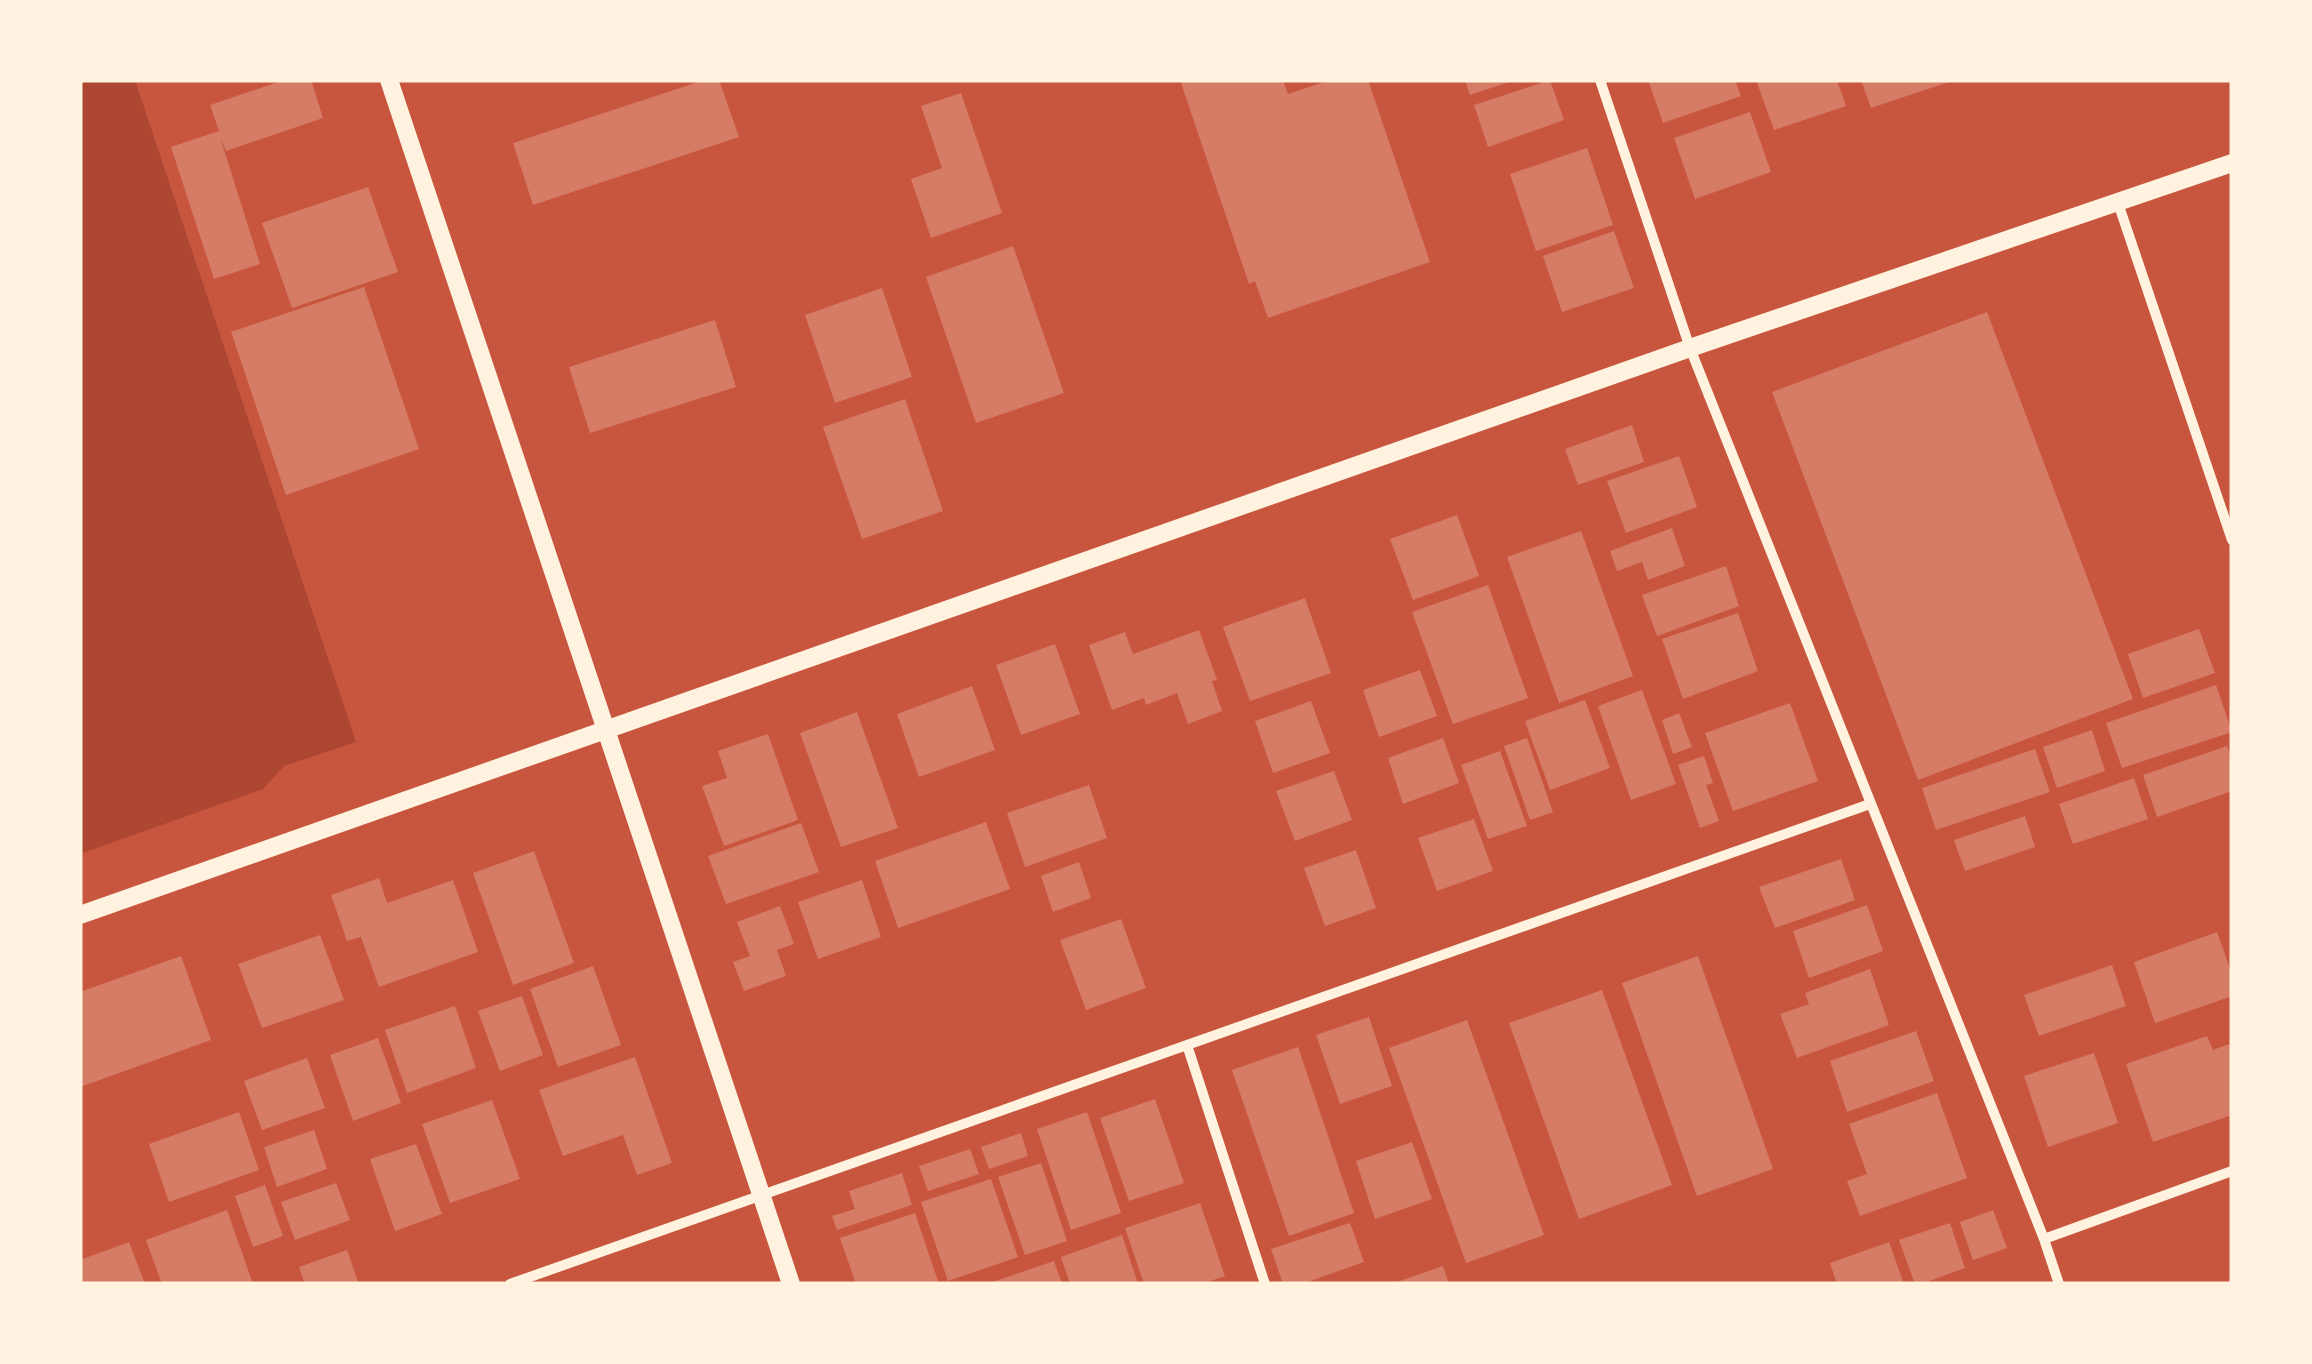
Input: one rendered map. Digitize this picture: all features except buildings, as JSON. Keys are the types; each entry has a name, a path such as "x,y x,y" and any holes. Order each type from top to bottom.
{"street":[{"path":"390,80 790,1284"},
{"path":"1600,80 1690,348 2059,1284"},
{"path":"80,915 1690,348 2232,163"},
{"path":"2118,203 2232,540"},
{"path":"510,1284 1870,804"},
{"path":"1186,1044 1266,1284"},
{"path":"2044,1239 2232,1171"}],"shaded area":[{"path":"80,80 135,80 356,742 284,766 263,789 80,854"}]}
